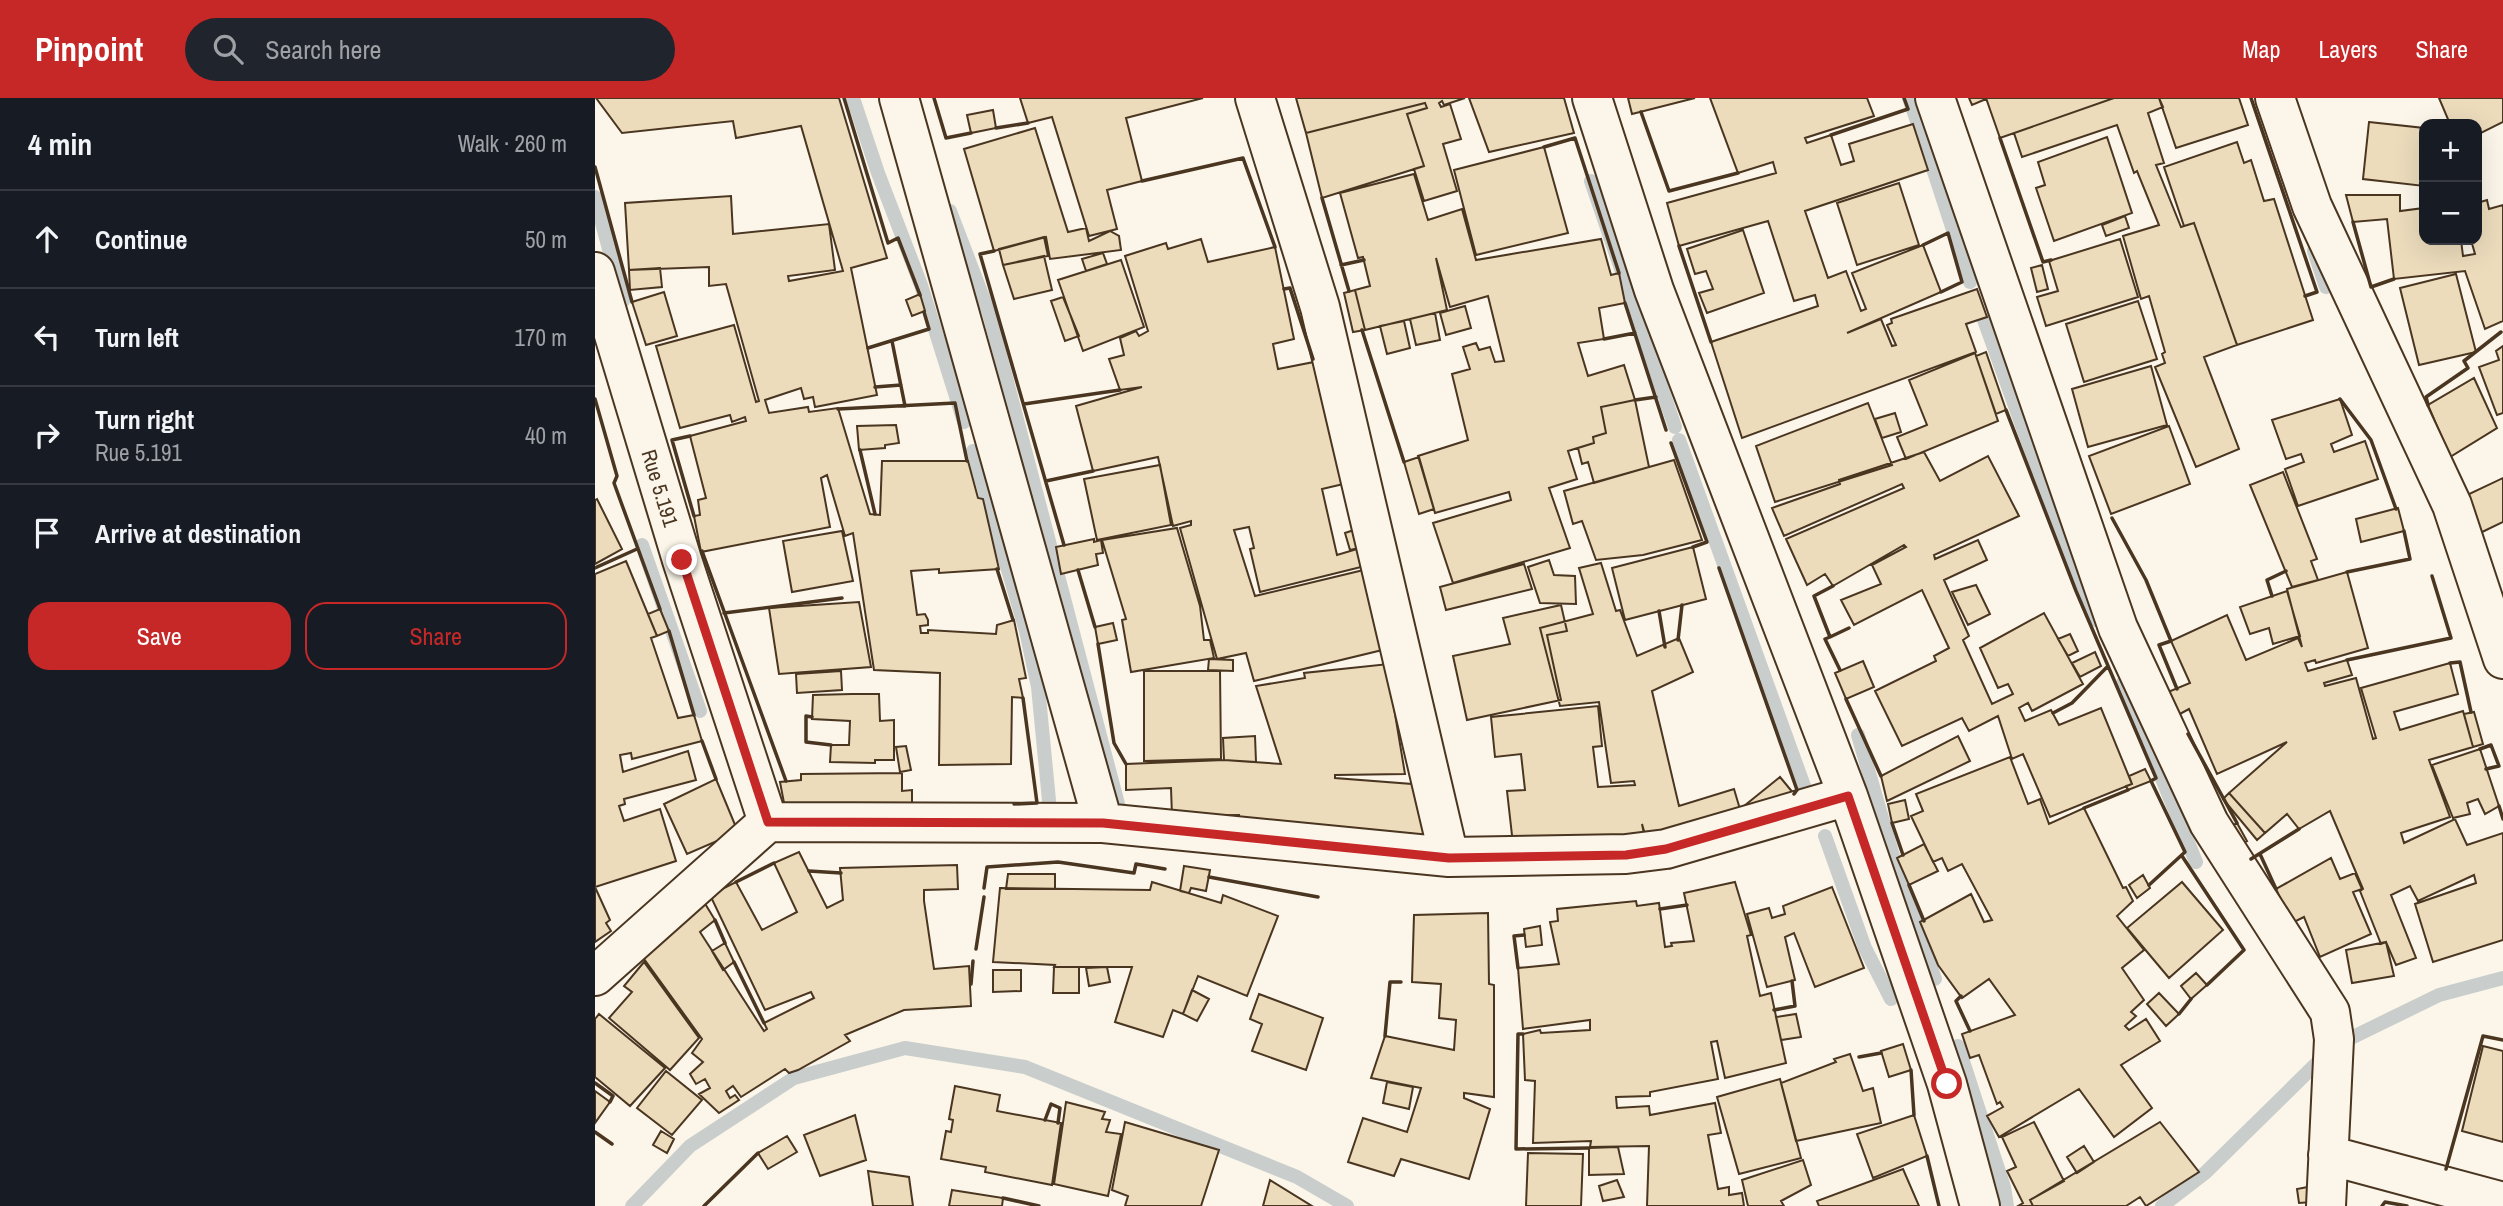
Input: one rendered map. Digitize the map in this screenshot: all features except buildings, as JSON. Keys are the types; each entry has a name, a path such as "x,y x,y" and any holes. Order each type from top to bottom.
{"street":[{"path":"899,98 1103,823"},
{"path":"1255,98 1320,307 1449,858"},
{"path":"1591,98 1654,290 1848,796 1947,1084 1980,1206"},
{"path":"1935,98 2118,628 2209,822 2330,1012 2334,1039 2326,1206"},
{"path":"2275,98 2312,206 2452,505 2503,659"},
{"name":"Rue 5.191","path":"595,272 682,560 768,822"},
{"path":"595,976 768,822 1103,823 1449,858 1626,855 1666,849 1848,796"},
{"path":"2328,1155 2503,1202"}],"waterway":[{"path":"853,98 878,173 921,285 964,422"},
{"path":"1909,98 1919,127"},
{"path":"1923,138 1970,282"},
{"path":"1591,181 1675,427"},
{"path":"595,197 623,301"},
{"path":"950,211 989,313 1123,823"},
{"path":"2314,251 2326,287"},
{"path":"1984,320 2065,545 2096,620"},
{"path":"1679,440 1804,786"},
{"path":"973,451 1026,631 1038,687 1051,821"},
{"path":"642,545 700,711"},
{"path":"2123,683 2196,862"},
{"path":"1858,735 1893,856 1935,979"},
{"path":"1825,836 1865,948 1891,999"},
{"path":"2351,1038 2439,995 2503,978"},
{"path":"1958,1046 2004,1187 2007,1206"},
{"path":"632,1206 690,1146 794,1078 905,1048 1025,1067 1297,1177 1347,1206"},
{"path":"2162,1206 2205,1173 2320,1060"}],"wall":[{"path":"844,98 888,243 898,238 920,295"},
{"path":"934,98 946,138 971,133"},
{"path":"1831,135 1908,109 1904,98"},
{"path":"2251,98 2317,292 2305,296"},
{"path":"1641,112 1669,191 1738,173"},
{"path":"996,128 1028,123"},
{"path":"1544,147 1575,138 1619,273"},
{"path":"2000,138 2043,262 2051,260"},
{"path":"1142,181 1243,158 1275,247"},
{"path":"595,167 632,302"},
{"path":"1322,198 1349,291"},
{"path":"2353,222 2371,287 2394,279"},
{"path":"1923,245 1948,233 1962,282 1941,292"},
{"path":"1679,246 1711,342"},
{"path":"994,251 980,254 1064,545"},
{"path":"1341,265 1364,260"},
{"path":"1284,289 1290,288 1313,359"},
{"path":"1625,303 1666,430"},
{"path":"868,348 929,329 924,312"},
{"path":"1362,330 1404,462"},
{"path":"2428,405 2426,397 2468,368 2464,361 2501,332"},
{"path":"1604,339 1635,333"},
{"path":"892,341 905,406"},
{"path":"875,387 901,385"},
{"path":"1024,404 1120,390"},
{"path":"1635,400 1656,397"},
{"path":"595,399 617,476 614,483 660,609"},
{"path":"2340,399 2371,440 2396,509"},
{"path":"838,409 955,403 967,461"},
{"path":"2006,410 2076,591 2156,778 2151,781 2185,852 2149,885"},
{"path":"690,436 672,440 694,516"},
{"path":"1671,443 1707,542 1693,547"},
{"path":"860,450 875,514"},
{"path":"1046,481 1093,471"},
{"path":"2112,518 2146,580 2171,641 2159,645 2177,689"},
{"path":"2347,572 2410,559 2404,531"},
{"path":"595,568 637,549"},
{"path":"702,551 786,781"},
{"path":"1719,568 1797,790 1794,794"},
{"path":"997,569 1013,620"},
{"path":"1078,570 1095,627"},
{"path":"2272,596 2267,580 2286,571"},
{"path":"2347,660 2451,638 2432,576"},
{"path":"1833,586 1814,596 1830,637 1825,639 1840,670"},
{"path":"724,613 842,598"},
{"path":"1678,640 1682,605"},
{"path":"1659,611 1665,647"},
{"path":"1830,637 1849,628"},
{"path":"669,631 694,715"},
{"path":"1098,644 1114,743 1126,764"},
{"path":"2450,663 2460,662 2471,712"},
{"path":"2053,713 2072,703 2108,666"},
{"path":"1014,804 1037,803 1023,698"},
{"path":"1846,699 1881,776"},
{"path":"812,717 806,716 806,742 831,745"},
{"path":"2188,734 2237,823"},
{"path":"702,741 716,779"},
{"path":"2480,749 2491,745 2499,766 2486,769"},
{"path":"2084,808 2128,790"},
{"path":"2499,806 2503,819"},
{"path":"1892,823 1903,855"},
{"path":"2251,859 2299,829"},
{"path":"2260,854 2276,889"},
{"path":"2182,856 2244,950 2207,985"},
{"path":"984,888 987,867 1058,862 1134,873 1136,864 1165,869"},
{"path":"736,882 774,863"},
{"path":"809,871 841,873"},
{"path":"1209,877 1318,897"},
{"path":"1909,885 1924,921"},
{"path":"976,949 984,897"},
{"path":"1660,909 1687,905"},
{"path":"715,920 725,943"},
{"path":"1518,968 1514,936 1524,935"},
{"path":"971,984 973,961"},
{"path":"734,962 764,1023"},
{"path":"1774,1010 1795,1006 1792,981"},
{"path":"1385,1036 1390,982 1401,982"},
{"path":"1961,996 1956,1001 1970,1031"},
{"path":"2179,1014 2191,999"},
{"path":"1523,1034 1518,1034 1516,1149 1589,1148"},
{"path":"2446,1169 2483,1036 2503,1040"},
{"path":"1859,1057 1881,1053"},
{"path":"1911,1070 1914,1115"},
{"path":"595,1083 613,1096 610,1102"},
{"path":"1045,1120 1051,1104 1060,1108 1058,1123"},
{"path":"595,1132 612,1144"},
{"path":"704,1206 758,1153"},
{"path":"1927,1156 1939,1206"},
{"path":"1003,1198 1039,1206"},
{"path":"2382,1206 2385,1202 2407,1206"}],"route":[{"path":"682,560 768,822 1103,823 1449,858 1626,855 1666,849 1848,796 1947,1084"}]}
